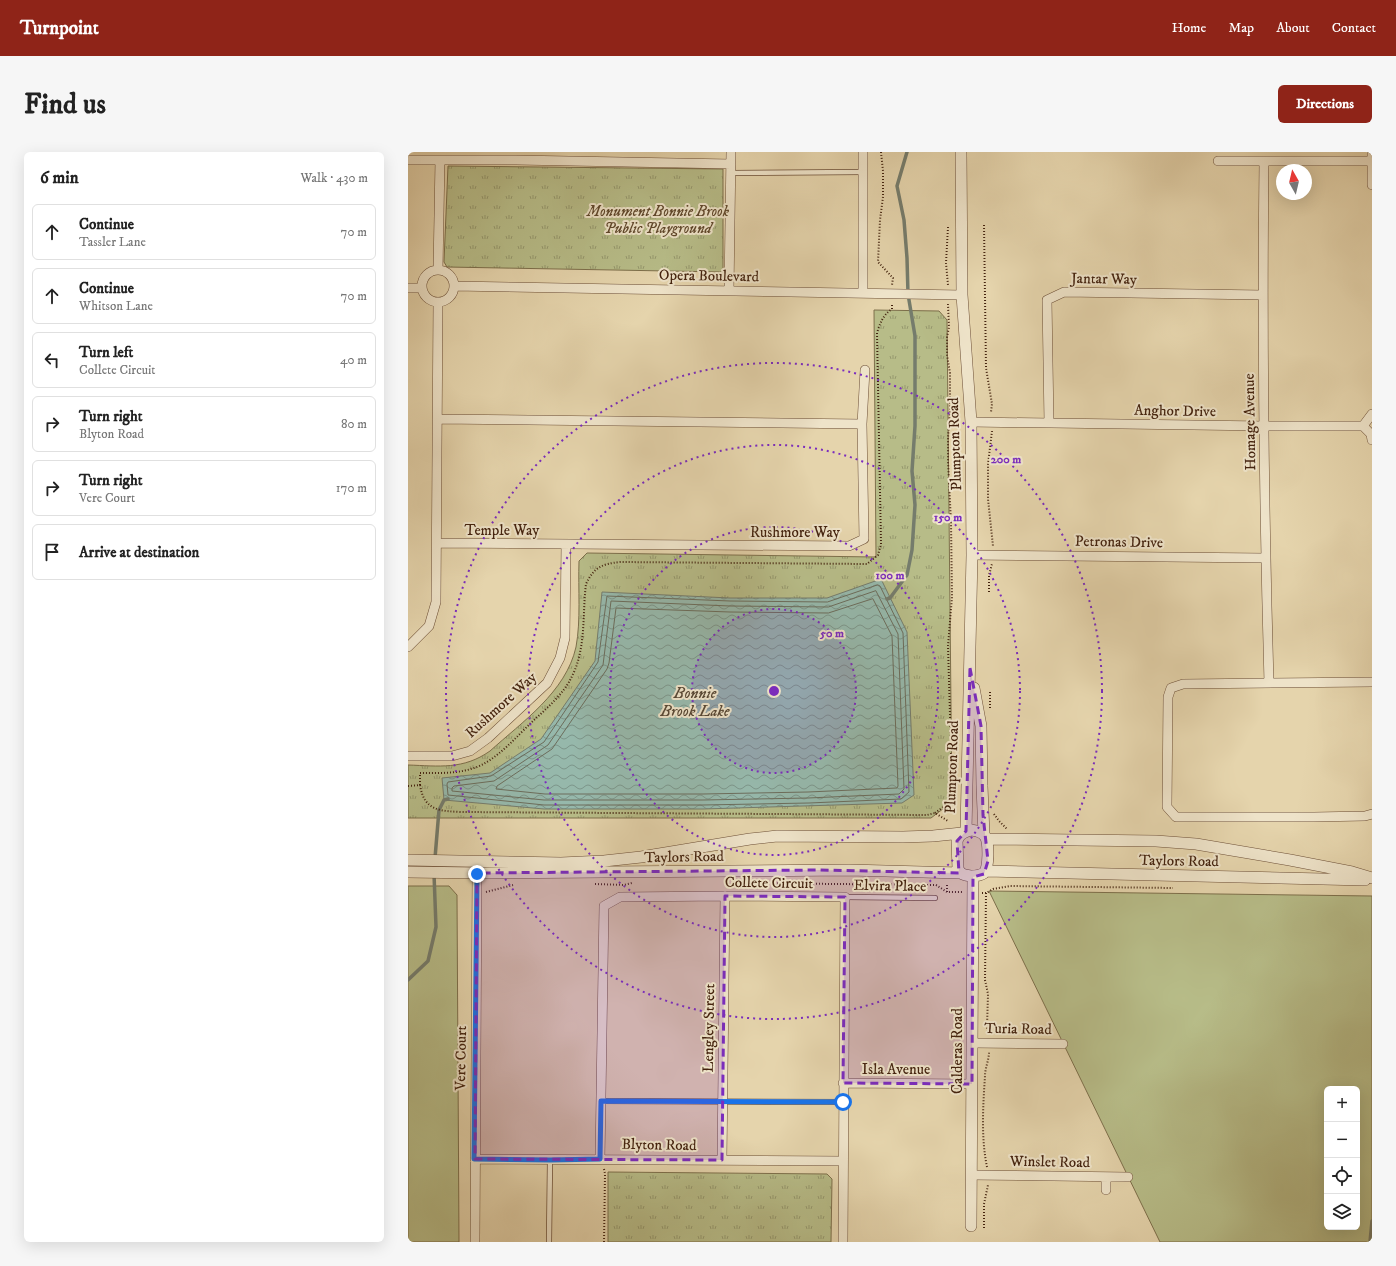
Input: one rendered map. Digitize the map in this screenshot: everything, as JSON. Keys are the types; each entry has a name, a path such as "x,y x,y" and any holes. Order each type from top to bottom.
{"street":[{"path":"729,291 731,152"},
{"path":"863,152 863,293"},
{"name":"Plumpton Road","path":"961,152 962,295 971,422 972,555 970,668 964,832"},
{"path":"1372,152 1372,185"},
{"path":"408,160 517,156 731,168"},
{"path":"438,270 440,160"},
{"path":"1218,161 1372,162"},
{"name":"Homage Avenue","path":"1264,161 1263,294 1265,558 1269,684"},
{"path":"438,270 446,272 450,275 454,286 451,296 447,300 438,302 430,301 426,298 422,288 422,283 426,274 431,271 438,270"},
{"name":"Opera Boulevard","path":"454,286 962,295"},
{"path":"408,288 422,288"},
{"name":"Jantar Way","path":"1050,424 1047,300 1064,292 1263,294"},
{"path":"408,647 429,626 436,602 438,302"},
{"path":"438,419 862,424 865,370"},
{"path":"1372,414 1363,426 1371,434 1372,440"},
{"name":"Anghor Drive","path":"971,422 1363,426"},
{"name":"Rushmore Way","path":"408,756 452,756 470,752 488,738 547,683 560,658 565,638 566,544 849,546 864,538 862,424"},
{"name":"Temple Way","path":"437,543 566,544"},
{"name":"Petronas Drive","path":"972,555 994,554 1265,558"},
{"path":"964,832 958,837 957,841 960,873 973,876 981,875 986,871 988,861 982,786 982,726 970,668"},
{"path":"1372,682 1314,684 1183,684 1171,688 1168,697 1167,807 1176,817 1314,817 1365,816 1372,814"},
{"path":"408,860 575,863 641,857 742,840 776,836 903,837 933,836 976,831 986,837 1156,841 1196,844 1352,872 1372,879"},
{"name":"Taylors Road","path":"408,872 477,874 819,870 925,871 960,873"},
{"name":"Taylors Road","path":"986,871 1372,879"},
{"name":"Vere Court","path":"474,1242 477,874"},
{"name":"Calderas Road","path":"971,1226 973,876"},
{"name":"Collete Circuit","path":"600,1159 604,906 620,897 724,896 845,898"},
{"name":"Lengley Street","path":"722,1160 724,896"},
{"path":"843,1242 845,898"},
{"name":"Turia Road","path":"972,1043 1063,1044"},
{"name":"Isla Avenue","path":"843,1083 972,1084"},
{"name":"Blyton Road","path":"474,1159 843,1161"},
{"name":"Winslet Road","path":"972,1175 1128,1177"},
{"path":"1106,1177 1106,1190"}],"lane":[{"path":"731,168 864,172"},
{"name":"Elvira Place","path":"845,898 935,898"},
{"path":"601,1101 843,1102"},
{"path":"549,1242 550,1160"}],"path":[{"path":"880,152 883,171 883,197 880,220 878,262 893,278 892,309 882,320 877,333 881,544 878,555 867,564 606,563 596,569 589,577 586,584 579,657 575,670 559,696 513,740 485,763 475,768 454,772 420,773 421,792 428,804 439,810 462,812 911,816 926,816 935,813 946,805 951,797 948,646 952,590 948,462 950,412 950,373 947,355 947,337 949,327 946,263 948,226"},
{"path":"984,225 986,368 992,404 992,432 988,464 988,499 994,559 989,575 989,592"},
{"path":"408,786 420,785"},
{"path":"935,813 948,821"},
{"path":"591,884 624,885 637,882"},
{"path":"731,883 936,885 947,892"},
{"path":"477,894 516,884"},
{"path":"984,1228 984,1204 988,1188 988,1175 984,1145 985,1074 989,1058 987,1027 988,994 985,980 986,893 993,889 1010,886 1173,888"},
{"path":"600,1159 605,1174 604,1242"}],"highlighted area":[{"path":"970,668 981,726 983,815 988,861 984,874 973,877 972,1084 843,1083 845,897 725,896 722,1160 475,1159 477,873 819,870 959,873 957,841 966,831"}],"green space":[{"name":"Monument Bonnie Brook Public Playground","path":"448,166 723,169 723,272 447,267 444,262"},
{"path":"874,310 939,311 947,320 952,802 931,818 408,818 408,765 450,766 480,757 490,751 529,717 553,692 563,678 571,663 578,637 579,561 587,553 876,557"},
{"path":"408,886 449,886 457,895 459,1242 408,1242"},
{"path":"989,891 1372,896 1372,1242 1160,1242"},
{"path":"608,1172 827,1174 832,1179 831,1242 608,1242"}],"water":[{"name":"Bonnie Brook Lake","path":"881,579 907,632 914,795 902,803 703,809 544,809 444,800 442,778 490,773 541,739 595,661 602,592 730,598 827,598"}],"waterway":[{"path":"887,599 890,598 907,575 912,550 915,505 912,471 915,426 915,336 908,294 904,220 897,186 907,152"},
{"path":"435,858 439,810 444,800 448,799"},
{"path":"408,980 428,961 436,927 434,874"},
{"path":"1370,1242 1372,1221"}],"route":[{"path":"477,874 474,1159 600,1159 601,1101 843,1102"}]}
